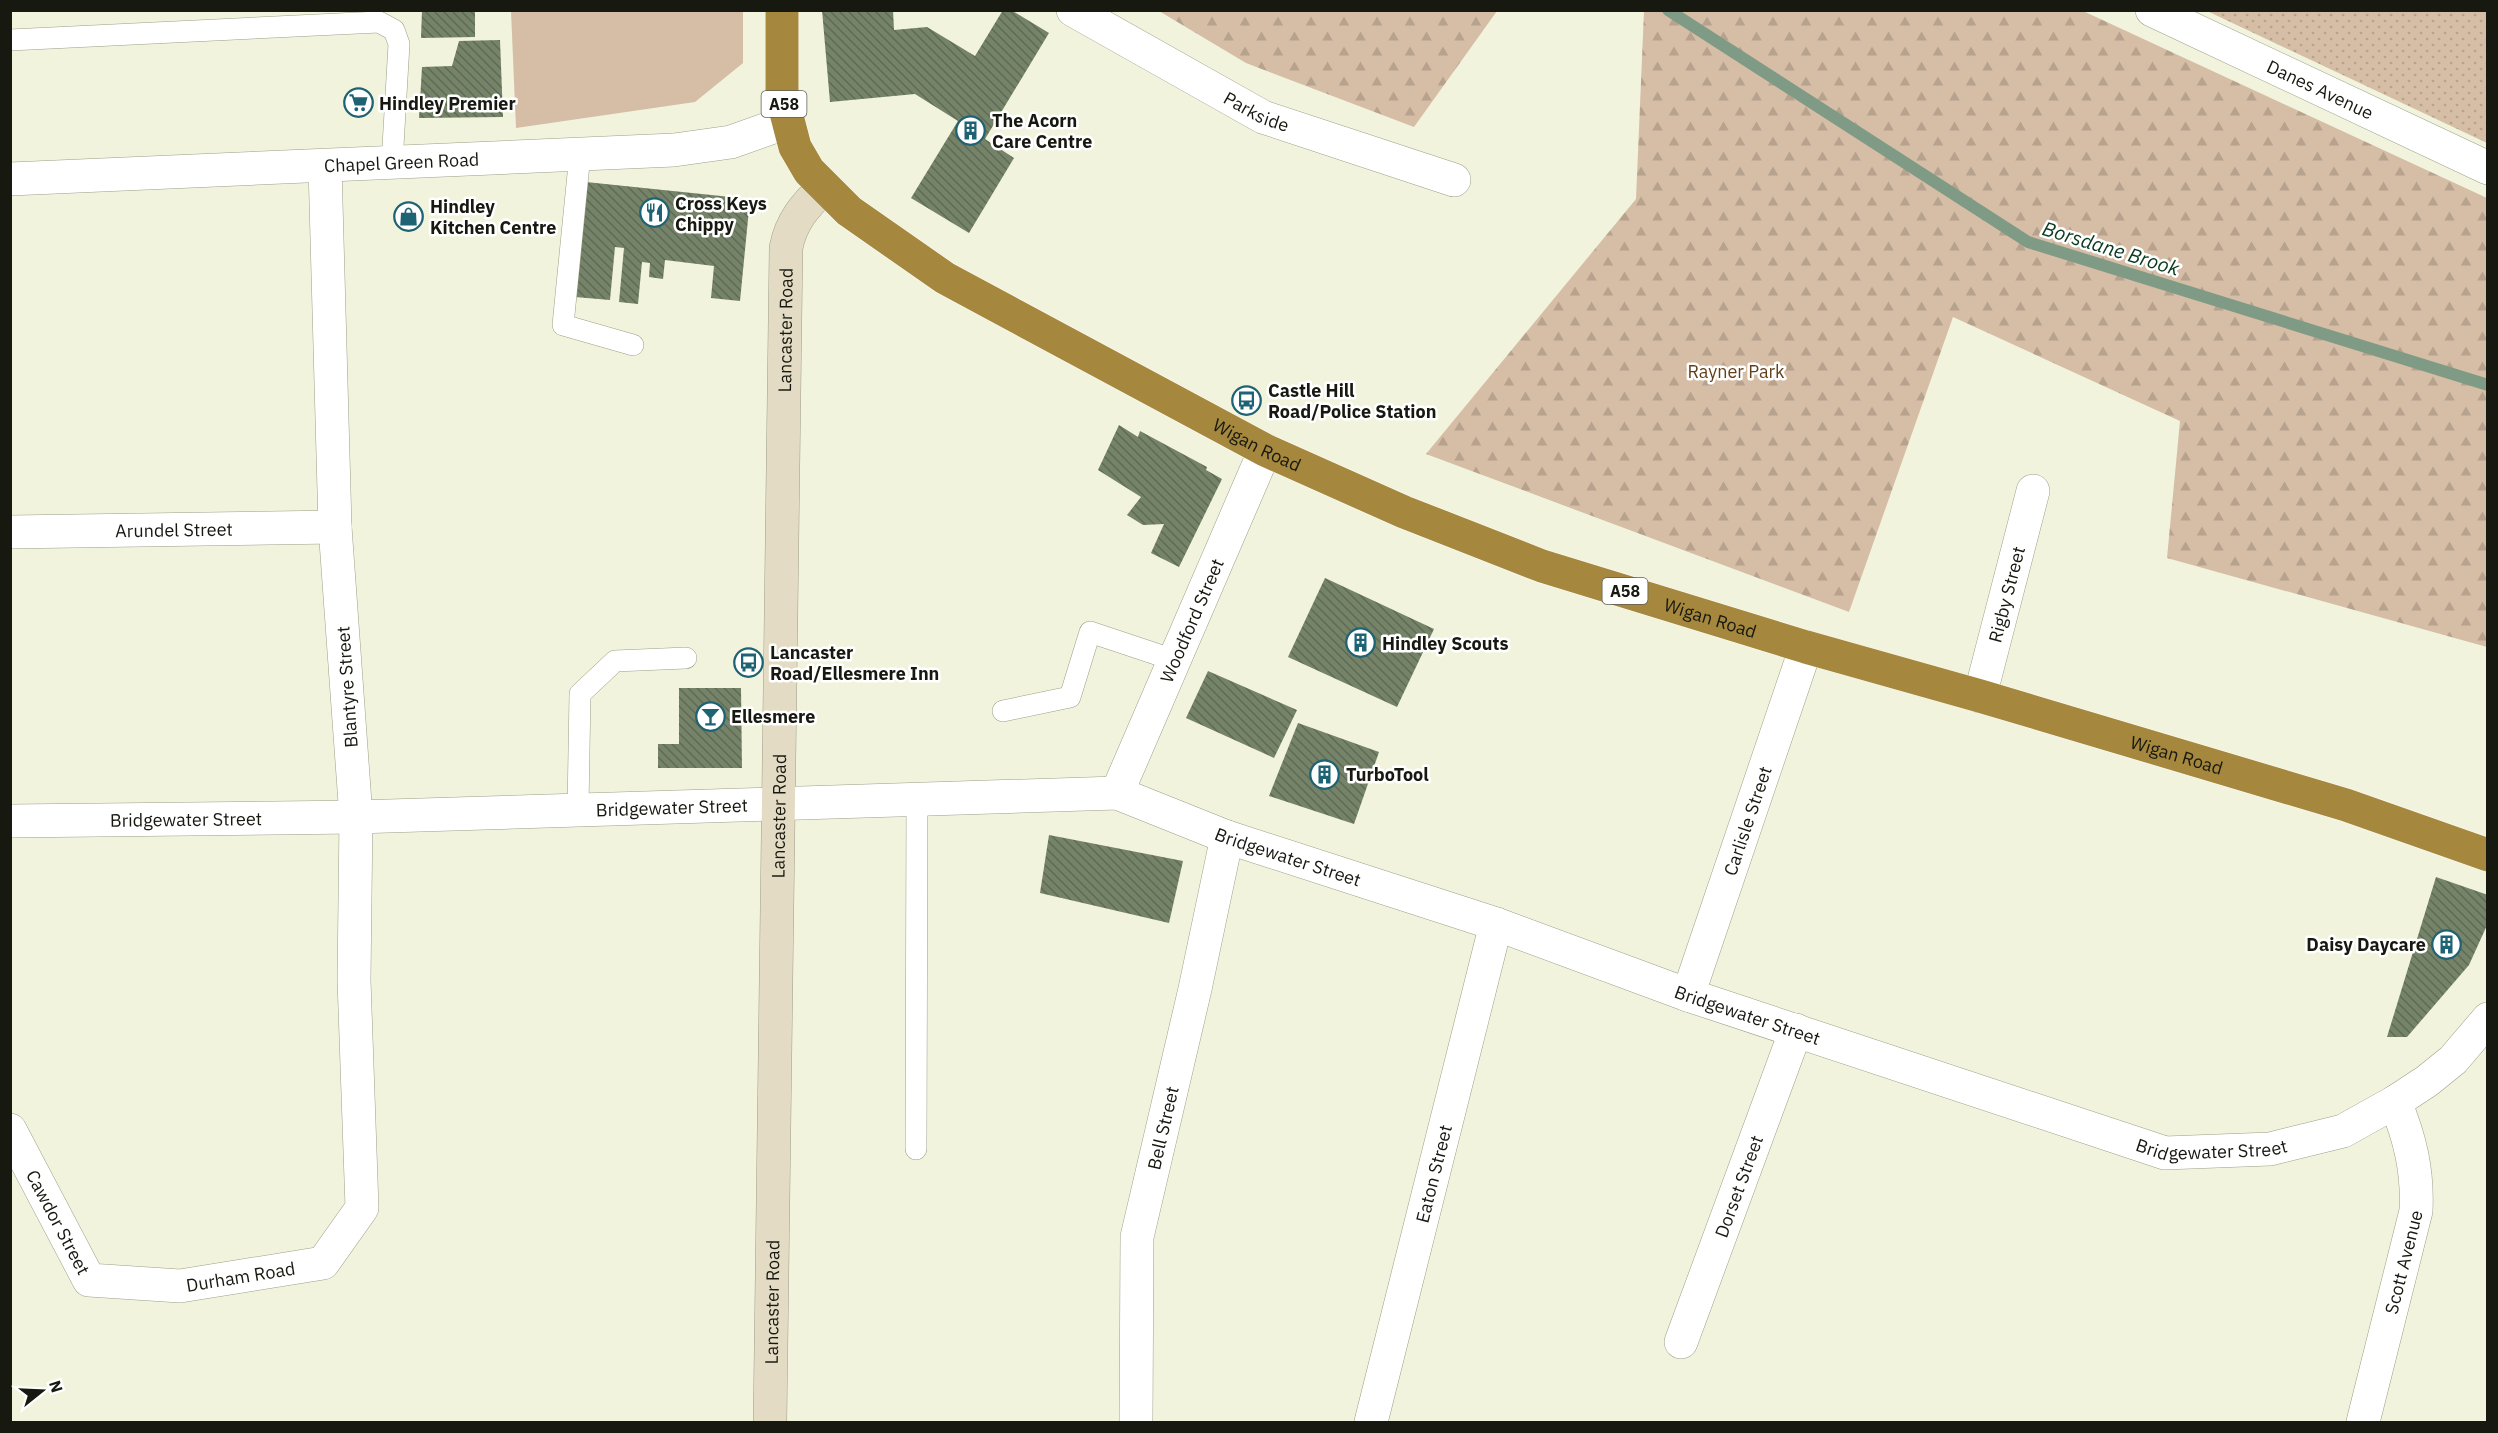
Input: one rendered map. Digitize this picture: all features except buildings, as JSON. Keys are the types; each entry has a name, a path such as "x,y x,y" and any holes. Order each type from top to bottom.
{"highway":[{"name":"A58","path":"782,10 780,62 782,97 787,122 795,147 809,171 824,187"},
{"name":"Wigan Road","path":"824,187 865,223 945,278 1265,450 1404,512 1542,566 1806,647 1980,696 2346,805 2487,855"}],"street":[{"name":"Parkside","path":"1073,10 1263,117 1455,180"},
{"name":"Danes Avenue","path":"2152,10 2487,168"},
{"name":"Chapel Green Road","path":"10,179 674,150 731,142 787,122"},
{"name":"Blantyre Street","path":"325,166 335,527 356,817 354,980 362,1208"},
{"name":"Lancaster Road","path":"771,1422 786,248 789,232 795,219 803,207 824,187"},
{"name":"Woodford Street","path":"1117,793 1265,450"},
{"name":"Rigby Street","path":"1980,696 2033,491"},
{"name":"Arundel Street","path":"10,532 335,527"},
{"name":"Carlisle Street","path":"1688,994 1806,647"},
{"name":"Bridgewater Street","path":"10,821 356,817 578,808 779,805 1117,793 1227,837 1496,924 1688,994 2165,1154 2270,1149 2343,1131 2395,1102 2452,1060 2487,1019"},
{"name":"Bell Street","path":"1136,1422 1137,1237 1195,989 1227,837"},
{"name":"Eaton Street","path":"1371,1422 1496,924"},
{"name":"Dorset Street","path":"1681,1342 1796,1030"},
{"name":"Scott Avenue","path":"2363,1422 2416,1211 2417,1184 2413,1155 2407,1130 2395,1102"},
{"name":"Cawdor Street","path":"10,1130 89,1280"},
{"name":"Durham Road","path":"89,1280 180,1286 323,1263 362,1208"}],"lane":[{"path":"10,40 379,22 394,30 399,44 392,163"},
{"path":"580,154 563,325 633,345"},
{"path":"1003,711 1070,697 1090,632 1174,660"},
{"path":"578,808 580,694 615,661 686,658"},
{"path":"916,1149 917,799"}],"green space":[{"path":"511,11 743,11 743,63 695,102 516,128"},
{"path":"1159,11 1497,11 1414,127 1246,63"},
{"name":"Rayner Park","path":"1644,11 2083,11 2487,198 2487,647 2167,558 2180,421 1953,317 1849,612 1426,454 1636,199"},
{"path":"2207,11 2487,11 2487,143"}],"waterway":[{"name":"Borsdane Brook","path":"1668,10 2028,242 2488,385"}],"place":[{"name":"Hindley Premier","path":"358,103"},
{"name":"The Acorn Care Centre","path":"971,130"},
{"name":"Cross Keys Chippy","path":"654,213"},
{"name":"Hindley Kitchen Centre","path":"409,216"},
{"name":"Castle Hill Road/Police Station","path":"1247,400"},
{"name":"Hindley Scouts","path":"1361,643"},
{"name":"Lancaster Road/Ellesmere Inn","path":"749,662"},
{"name":"Ellesmere","path":"710,716"},
{"name":"TurboTool","path":"1325,774"},
{"name":"Daisy Daycare","path":"2447,944"}]}
